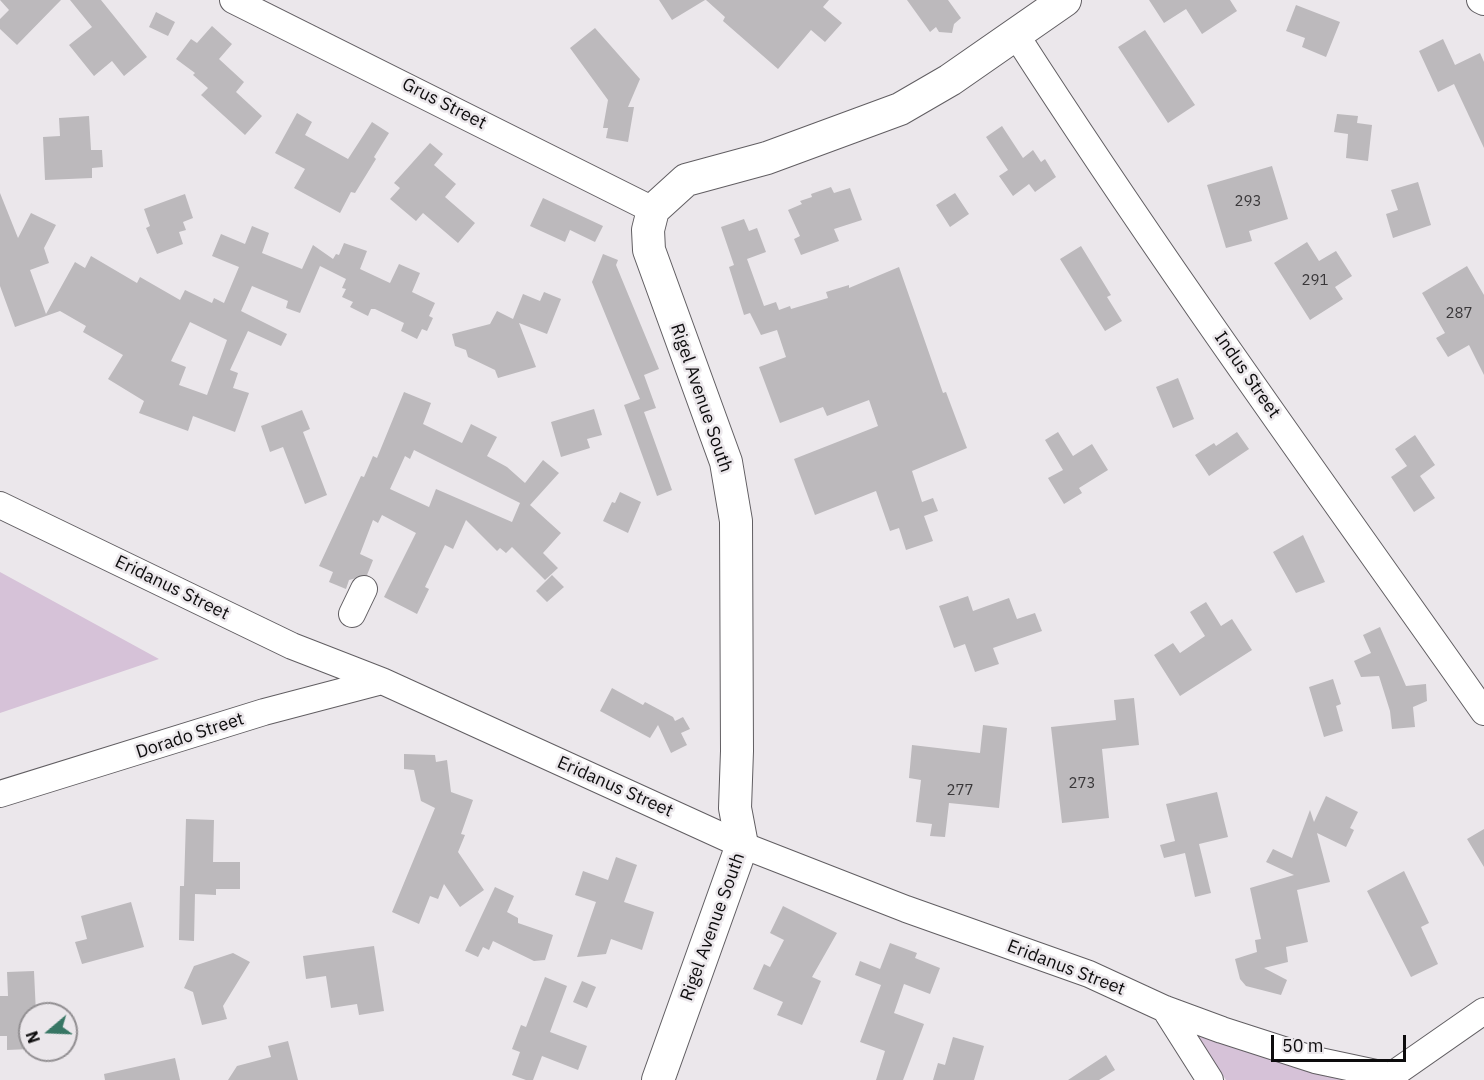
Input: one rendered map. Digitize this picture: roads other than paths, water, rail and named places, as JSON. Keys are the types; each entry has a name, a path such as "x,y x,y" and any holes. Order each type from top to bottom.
{"main road":[{"path":"653,210 686,180 767,158 869,123 900,109 950,80 1065,0"},
{"name":"Rigel Avenue South","path":"653,210 648,230 649,250 726,462 736,521 737,751 735,808 742,845 658,1080"}],"street":[{"name":"Grus Street","path":"233,0 653,210"},
{"name":"Indus Street","path":"1016,34 1062,107 1311,468 1484,712"},
{"name":"Eridanus Street","path":"0,506 292,646 382,681 742,845 906,909 1089,974 1165,1009 1222,1030 1315,1060 1388,1078"},
{"path":"352,615 364,590"},
{"name":"Dorado Street","path":"0,794 264,711 382,681"},
{"path":"1165,1009 1210,1080"},
{"path":"1388,1078 1484,1011"}]}
